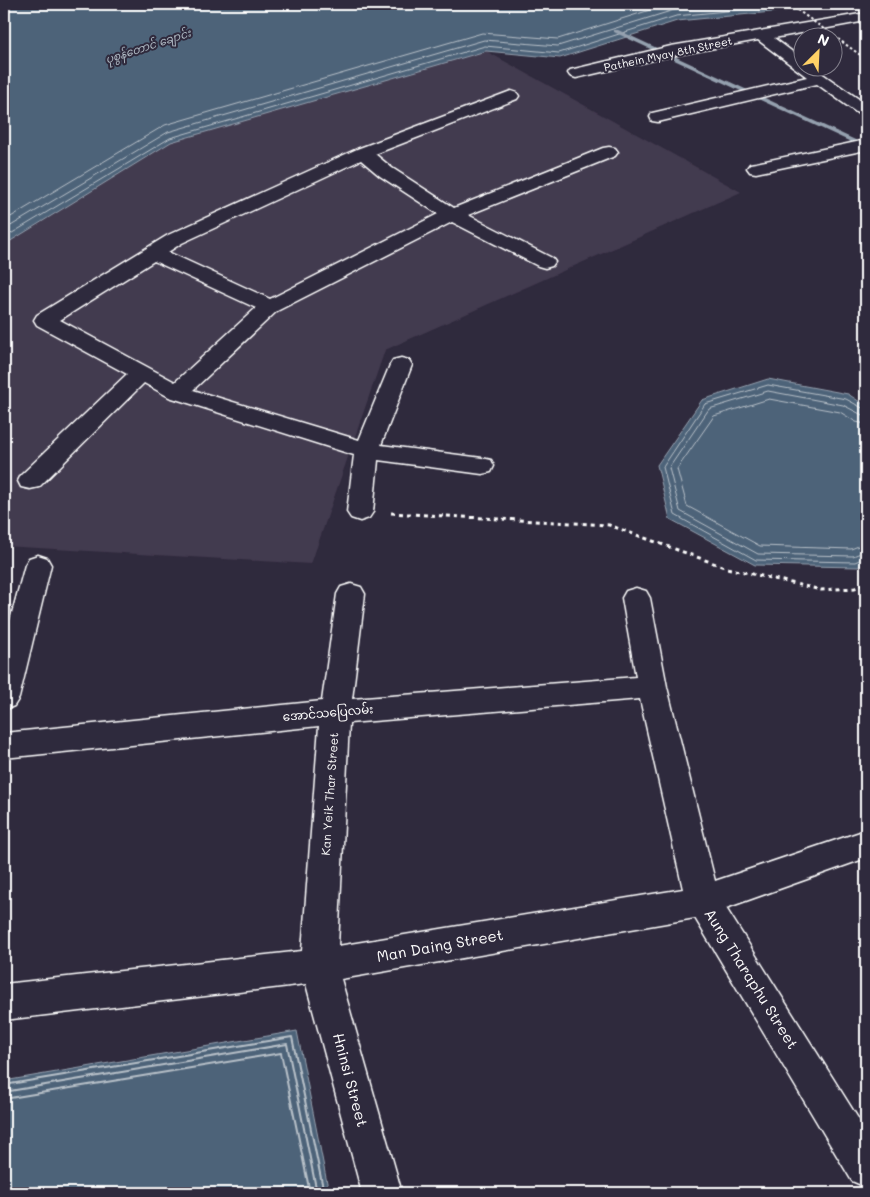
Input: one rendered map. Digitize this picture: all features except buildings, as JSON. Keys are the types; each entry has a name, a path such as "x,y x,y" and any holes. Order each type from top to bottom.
{"street":[{"path":"862,4 866,6"},
{"name":"Pathein Myay 8th Street","path":"576,73 671,51 866,18"},
{"path":"760,36 792,59"},
{"path":"658,117 820,79 866,111"},
{"path":"482,466 367,451 177,392 45,320 175,238 363,153 511,96"},
{"path":"756,168 866,145"},
{"path":"177,392 270,307 452,215 609,152"},
{"path":"363,153 386,172 452,215 545,262"},
{"path":"152,252 270,307"},
{"path":"360,512 367,451 402,365"},
{"path":"30,481 141,373"},
{"path":"4,698 38,565"},
{"name":"Kan Yeik Thar Street","path":"319,966 335,712 351,594"},
{"name":"Aung Tharaphu Street","path":"636,598 652,687 703,901 866,1168"},
{"name":"အောင်သပြေလမ်း","path":"4,745 335,712 652,687"},
{"name":"Man Daing Street","path":"4,1002 319,966 703,901 866,844"},
{"name":"Hninsi Street","path":"319,966 382,1193"}],"path":[{"path":"789,4 866,58"},
{"path":"360,512 609,525 726,568 812,588 821,590 855,588 866,584"}],"shaded area":[{"path":"486,51 741,192 385,350 311,564 4,546 4,245 171,142"}],"water":[{"name":"ပုစွန်တောင် ချောင်း","path":"4,4 856,4 677,21 560,58 486,51 171,142 4,245"},
{"path":"768,379 848,394 866,406 866,561 858,567 755,565 670,519 657,465 702,400"},
{"path":"297,1031 329,1193 4,1193 4,1081"}],"waterway":[{"path":"616,31 866,147"}]}
